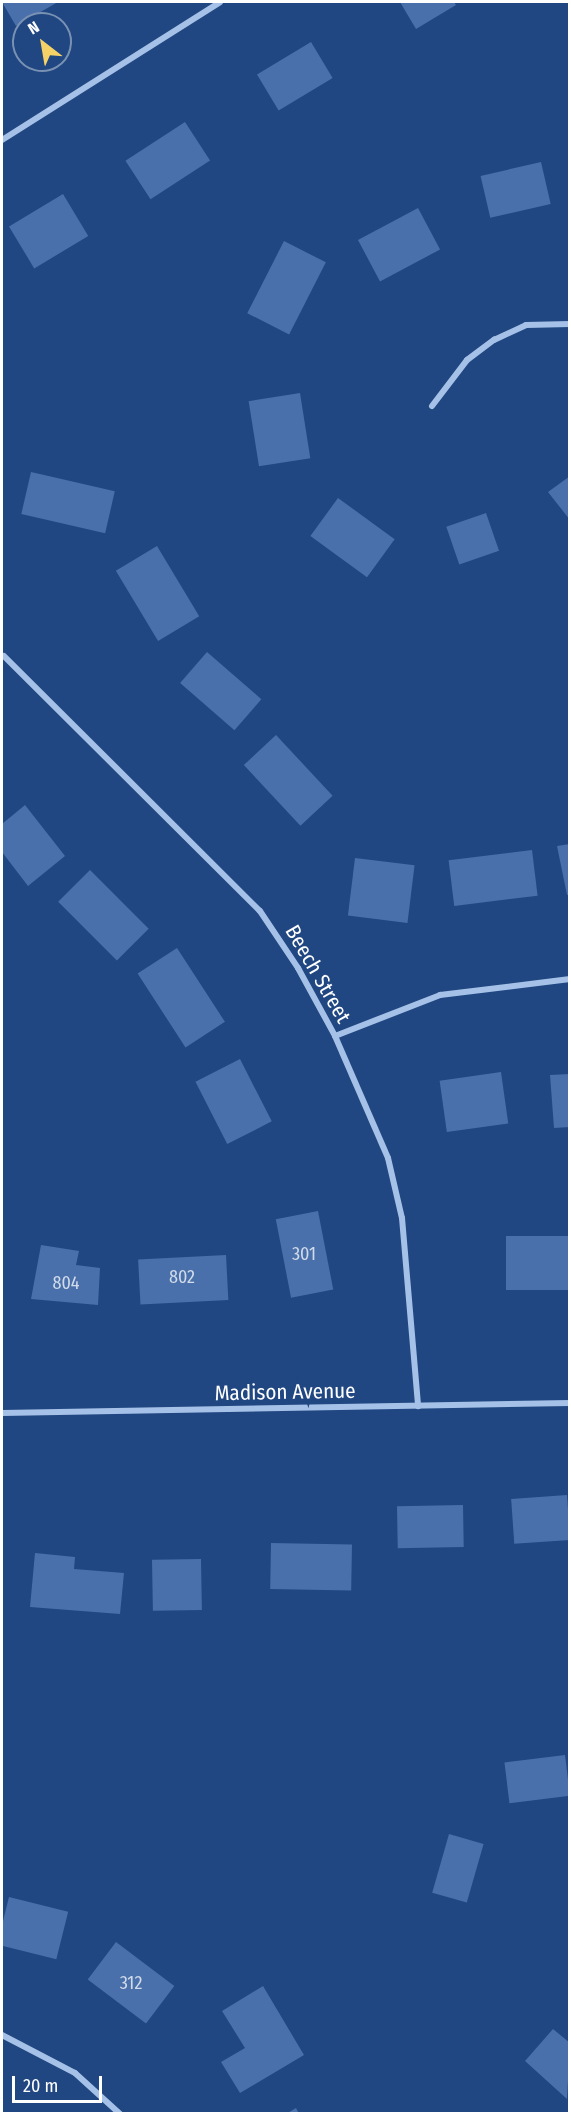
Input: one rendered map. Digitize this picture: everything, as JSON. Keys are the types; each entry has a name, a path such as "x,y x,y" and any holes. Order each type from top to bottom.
{"street":[{"path":"2,140 220,2"},
{"path":"432,406 467,360 494,340 526,325 570,324"},
{"name":"Beech Street","path":"4,656 260,911 335,1036 388,1158 402,1218 418,1406"},
{"path":"335,1036 440,995 570,979"},
{"name":"Madison Avenue","path":"2,1413 570,1403"},
{"path":"2,2035 75,2073 120,2114"}],"building":[{"path":"2,2 58,2 40,12 12,12 12,19"},
{"path":"400,2 454,2 456,5 416,29"},
{"path":"311,42 333,78 279,110 257,74"},
{"path":"185,122 210,161 151,199 125,161"},
{"path":"541,162 551,204 490,218 481,176"},
{"path":"63,194 88,236 34,268 9,226"},
{"path":"418,208 440,249 380,281 358,240"},
{"path":"284,241 326,262 289,335 247,313"},
{"path":"300,393 310,458 259,466 249,401"},
{"path":"31,472 115,491 105,533 21,514"},
{"path":"570,476 570,520 548,492"},
{"path":"338,498 395,539 367,577 310,536"},
{"path":"486,513 499,551 459,564 446,527"},
{"path":"157,546 199,616 158,641 116,571"},
{"path":"207,652 261,699 234,730 180,683"},
{"path":"276,735 333,796 300,826 244,765"},
{"path":"25,805 65,856 28,886 2,852 2,824"},
{"path":"570,844 570,895 567,895 557,846"},
{"path":"532,850 538,896 454,906 449,860"},
{"path":"355,858 415,865 407,923 348,916"},
{"path":"90,870 149,929 117,961 58,902"},
{"path":"177,948 225,1022 186,1047 138,974"},
{"path":"240,1059 272,1121 227,1144 195,1082"},
{"path":"501,1072 508,1123 447,1132 440,1081"},
{"path":"570,1074 570,1127 554,1128 550,1075"},
{"path":"318,1211 333,1290 291,1298 276,1219"},
{"path":"506,1236 570,1236 570,1290 506,1290"},
{"path":"41,1245 79,1251 76,1265 100,1268 98,1305 31,1299"},
{"path":"226,1255 228,1300 140,1305 138,1260"},
{"path":"567,1495 570,1540 514,1544 511,1499"},
{"path":"463,1505 464,1547 398,1548 397,1506"},
{"path":"271,1543 352,1544 351,1590 270,1589"},
{"path":"35,1553 75,1557 74,1569 124,1573 120,1614 30,1607"},
{"path":"201,1559 202,1610 153,1611 152,1560"},
{"path":"565,1755 570,1796 509,1803 504,1762"},
{"path":"449,1834 484,1844 467,1903 432,1893"},
{"path":"9,1897 68,1912 56,1959 2,1946 2,1925"},
{"path":"116,1942 174,1986 146,2023 88,1980"},
{"path":"263,1986 304,2055 240,2093 221,2062 245,2048 222,2011"},
{"path":"553,2029 570,2043 567,2099 525,2061"},
{"path":"296,2108 299,2114 286,2114"}]}
